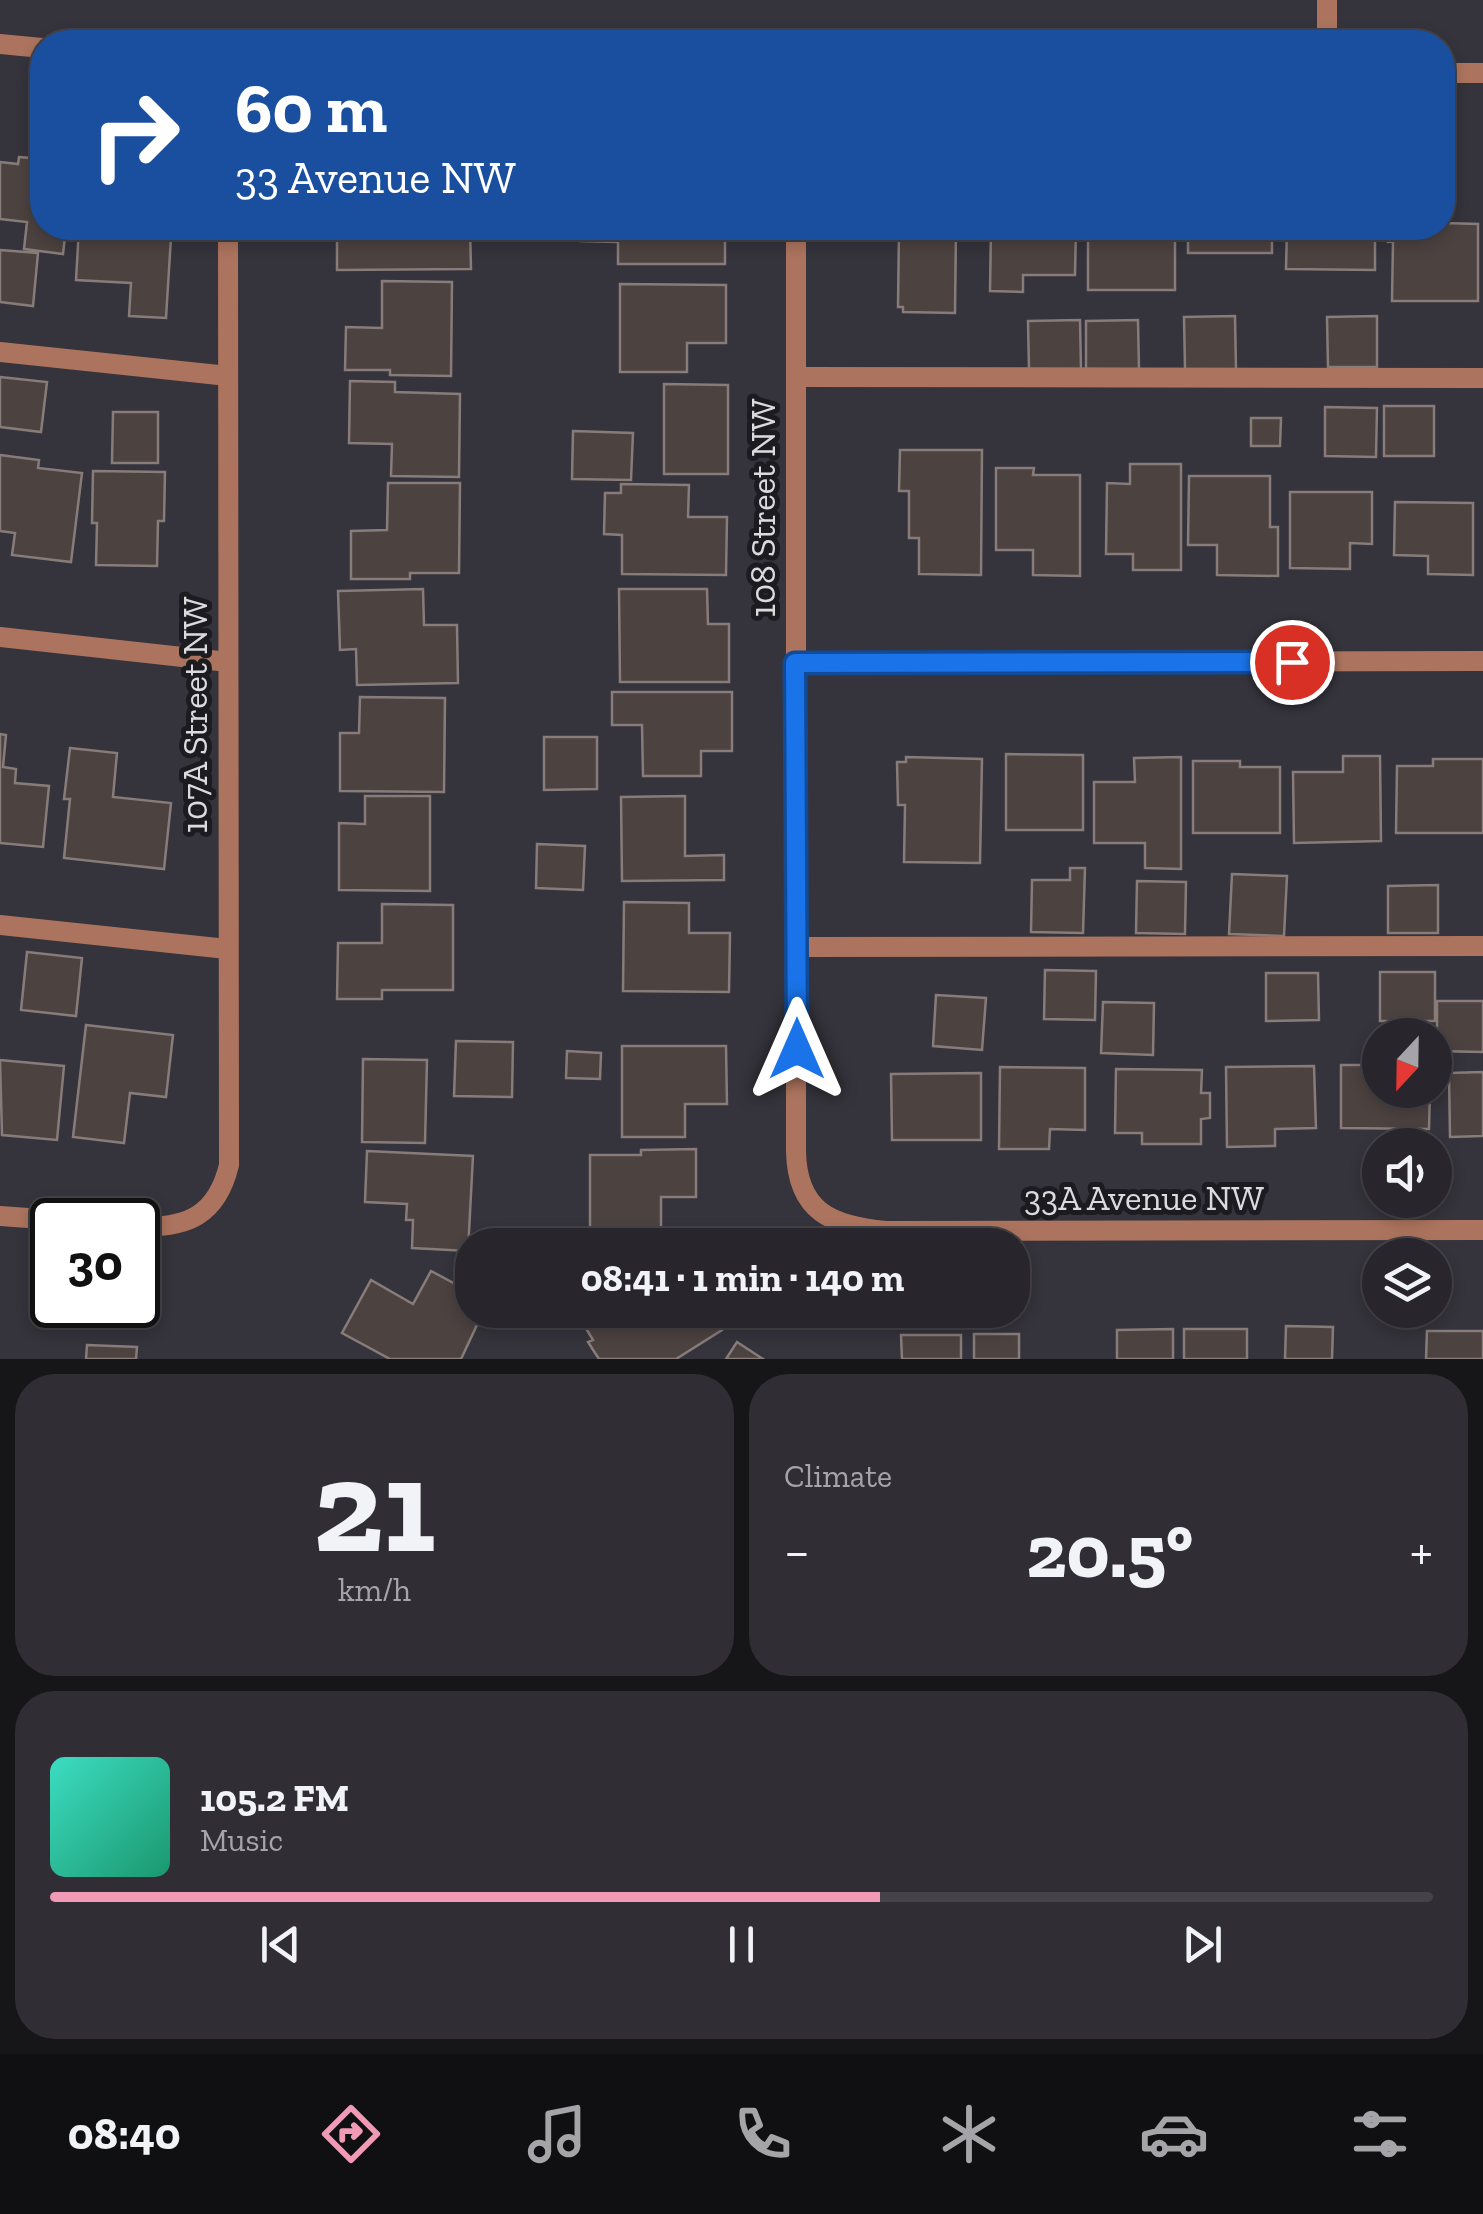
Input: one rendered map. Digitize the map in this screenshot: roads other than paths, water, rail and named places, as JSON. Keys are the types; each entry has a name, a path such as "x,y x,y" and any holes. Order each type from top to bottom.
{"street":[{"path":"1327,0 1327,30"},
{"path":"0,44 30,47"},
{"path":"1455,73 1483,73"},
{"name":"107A Street NW","path":"160,1226 190,1220 214,1200 229,1165 228,240"},
{"name":"108 Street NW","path":"796,240 796,1170 812,1206"},
{"path":"0,352 228,376"},
{"path":"796,377 1483,378"},
{"path":"0,637 228,662"},
{"path":"795,663 1483,662"},
{"path":"0,924 226,949"},
{"path":"797,947 1483,946"},
{"name":"33A Avenue NW","path":"812,1206 841,1223 886,1231 1483,1230"},
{"path":"0,1216 30,1218"}]}
